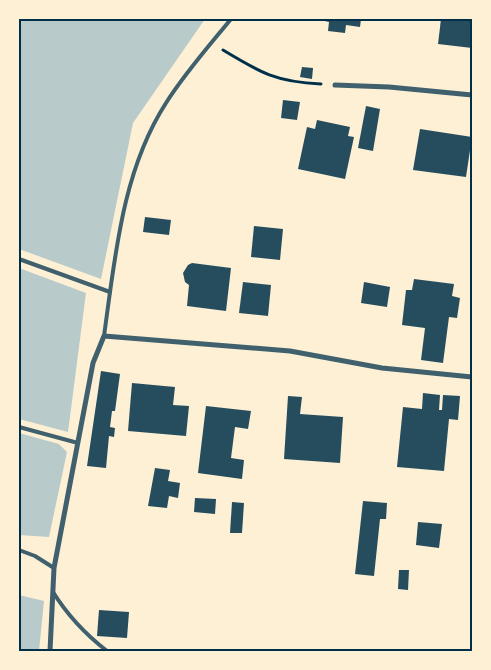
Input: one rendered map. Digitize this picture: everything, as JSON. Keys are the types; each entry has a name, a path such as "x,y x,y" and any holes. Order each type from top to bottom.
{"street":[{"path":"335,85 389,87 472,95"},
{"path":"50,651 54,568 94,363 104,336 290,351 382,368 472,377"}],"lane":[{"path":"104,336 119,233 131,184 144,146 165,104 231,19"},
{"path":"19,259 110,292"},
{"path":"19,427 78,444"},
{"path":"19,550 35,556 54,568"},
{"path":"53,592 66,613 89,637 107,651"}],"path":[{"path":"211,44 256,70 281,80 335,85"}],"shaded area":[{"path":"19,19 205,19 133,123 101,279 19,249"},
{"path":"19,268 86,293 68,432 19,419"},
{"path":"19,433 59,444 67,452 49,537 19,535"},
{"path":"19,595 44,601 39,651 19,651"}],"building":[{"path":"316,19 361,19 360,27 346,25 345,33 328,31 329,22"},
{"path":"441,19 472,19 472,48 438,44"},
{"path":"302,67 313,68 312,79 300,77"},
{"path":"283,100 300,102 297,120 281,118"},
{"path":"366,106 380,109 373,151 358,148"},
{"path":"317,120 350,127 348,136 354,137 345,179 298,169 307,127 315,129"},
{"path":"420,129 472,137 466,177 413,170"},
{"path":"145,217 171,220 169,235 143,232"},
{"path":"254,226 283,229 280,260 251,257"},
{"path":"192,263 231,268 226,311 187,306 189,285 185,282 183,273 188,265"},
{"path":"414,279 454,284 452,296 460,298 457,318 449,317 443,363 421,360 425,328 402,325 406,290 412,290"},
{"path":"243,282 271,285 268,316 239,313"},
{"path":"364,282 390,287 387,307 361,303"},
{"path":"101,371 120,374 115,411 112,411 110,427 115,428 114,437 109,436 106,468 87,466"},
{"path":"132,383 175,387 173,405 189,406 186,436 128,431"},
{"path":"423,393 440,395 439,410 442,410 443,395 460,396 458,420 449,419 444,471 397,467 403,407 422,409"},
{"path":"288,396 302,397 300,414 343,417 340,463 284,459"},
{"path":"206,406 251,411 248,429 235,427 231,458 244,460 242,479 198,473"},
{"path":"155,468 170,470 168,481 180,483 178,498 169,496 167,508 148,506"},
{"path":"195,498 216,499 215,514 194,512"},
{"path":"363,501 387,503 386,519 380,519 374,576 355,574"},
{"path":"232,502 244,503 242,533 230,533"},
{"path":"418,522 442,524 439,548 416,545"},
{"path":"399,570 409,570 408,590 398,589"},
{"path":"99,610 129,612 127,638 97,636"}]}
